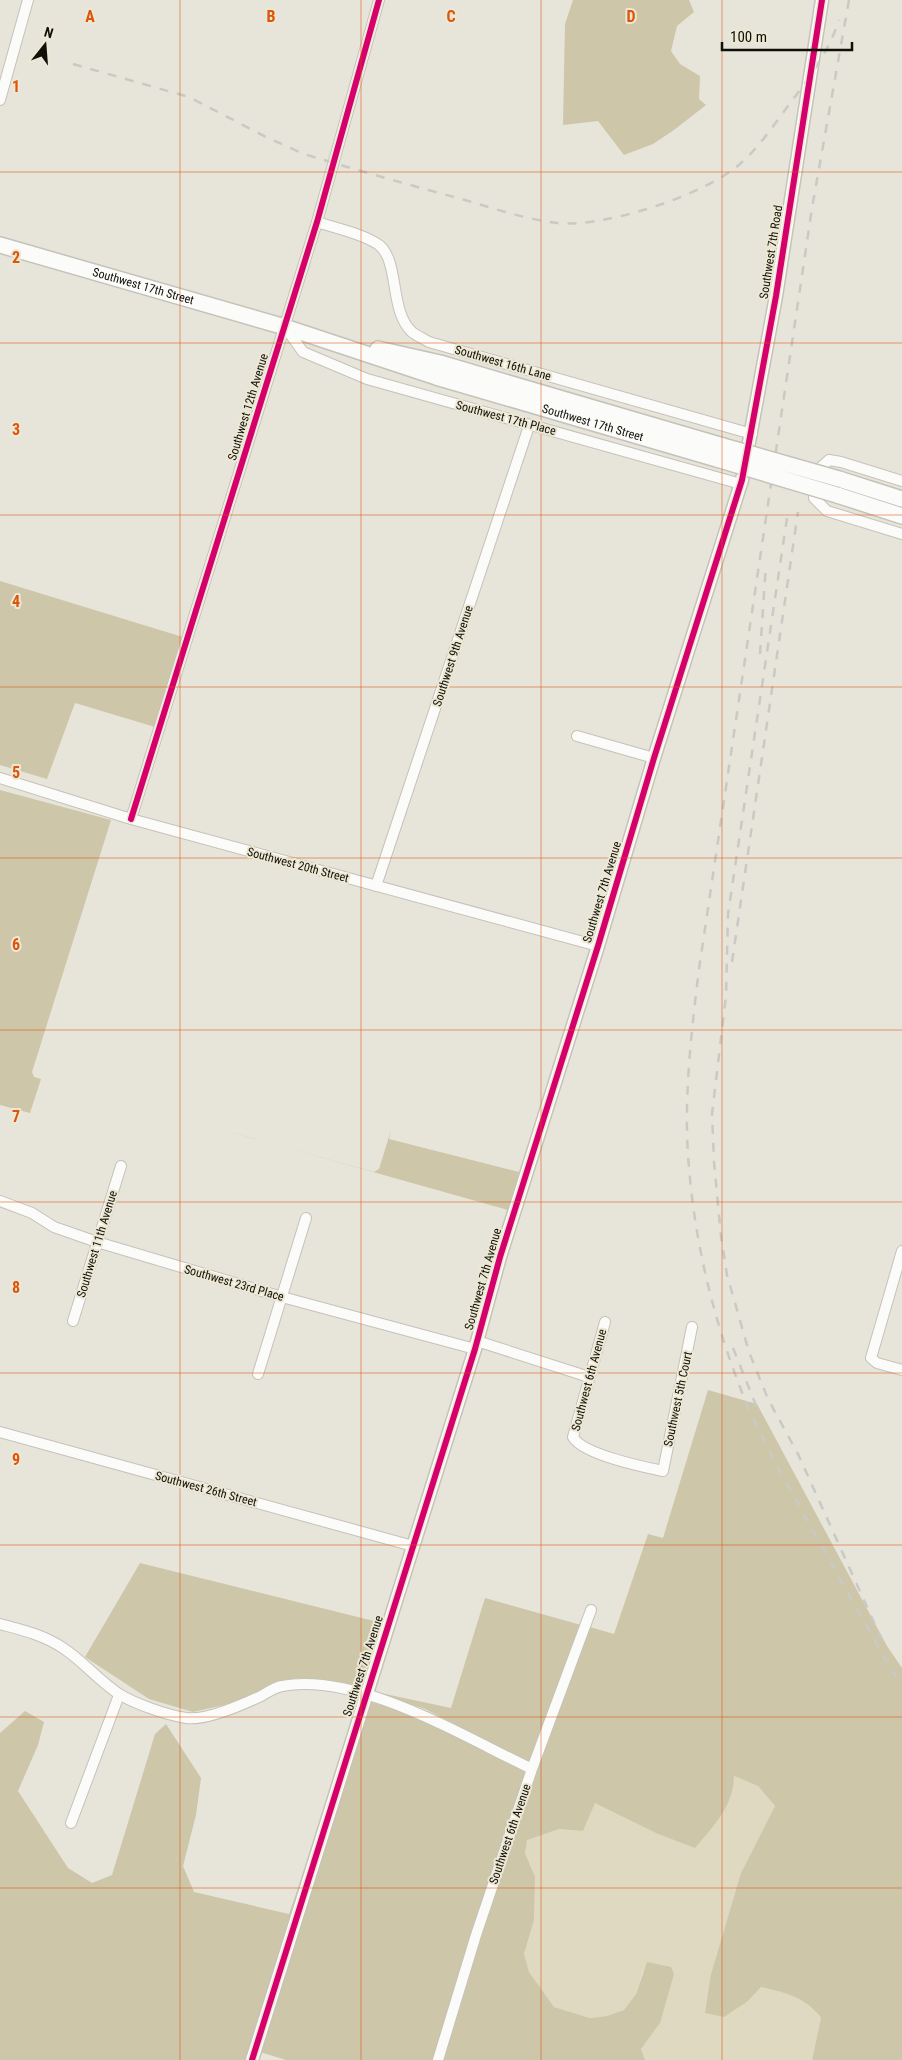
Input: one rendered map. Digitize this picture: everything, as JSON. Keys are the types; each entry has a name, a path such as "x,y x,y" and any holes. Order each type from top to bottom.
{"main road":[{"name":"Southwest 17th Street","path":"0,245 285,327 440,364 722,453 837,496 902,516"},
{"name":"Southwest 17th Street","path":"722,453 839,480 902,499"}],"street":[{"path":"0,100 28,0"},
{"name":"Southwest 12th Avenue","path":"131,818 317,222 379,0"},
{"name":"Southwest 7th Road","path":"734,504 741,484 752,434 776,296 822,0"},
{"name":"Southwest 16th Lane","path":"317,222 366,238 380,245 388,259 401,319 413,333 429,342 752,434"},
{"name":"Southwest 17th Place","path":"285,327 303,352 366,379 741,484"},
{"name":"Southwest 9th Avenue","path":"376,886 529,426"},
{"path":"902,481 830,460 819,469 814,498 827,511 902,534"},
{"name":"Southwest 7th Avenue","path":"252,2060 476,1345 500,1257 734,504"},
{"path":"576,736 654,758"},
{"name":"Southwest 20th Street","path":"0,778 131,818 598,946"},
{"name":"Southwest 11th Avenue","path":"73,1321 121,1166"},
{"name":"Southwest 23rd Place","path":"0,1201 32,1213 54,1227 97,1242 282,1297 476,1345 589,1378"},
{"path":"258,1374 306,1218"},
{"path":"902,1251 871,1358 877,1363 902,1370"},
{"name":"Southwest 6th Avenue","path":"573,1437 586,1397 589,1378 605,1322"},
{"name":"Southwest 5th Court","path":"573,1437 576,1443 593,1451 631,1464 663,1471 692,1327"},
{"name":"Southwest 26th Street","path":"0,1432 413,1546"},
{"name":"Southwest 6th Avenue","path":"438,2060 476,1934 532,1769 591,1610"},
{"path":"0,1624 39,1635 64,1648 119,1694 164,1713 189,1719 210,1716 260,1696 279,1686 310,1683 365,1695 422,1714 532,1769"},
{"path":"71,1823 119,1694"}],"shaded area":[{"path":"573,0 689,0 694,12 677,26 671,51 680,64 700,76 699,99 706,105 653,144 624,155 598,121 563,125 565,24"},
{"path":"0,581 186,638 155,727 75,703 47,779 0,765"},
{"path":"0,790 111,820 32,1072 34,1077 41,1079 30,1113 0,1105"},
{"path":"220,1129 374,1172 379,1169 391,1130 389,1139 519,1172 508,1210"},
{"path":"708,1390 757,1404 887,1646 902,1668 902,2060 812,2060 821,2018 802,2001 787,1994 761,1987 748,2001 724,2017 705,2013 711,1974 741,1873 775,1806 758,1786 734,1776 733,1787 726,1806 715,1824 695,1848 658,1834 595,1803 583,1831 559,1829 527,1840 525,1853 535,1877 534,1920 524,1954 529,1972 554,2007 590,2018 607,2016 624,2010 636,1994 647,1962 671,1967 674,1974 660,2023 641,2049 645,2060 442,2060 480,1936 537,1771 590,1627 614,1634 648,1534 663,1538"},
{"path":"140,1563 382,1623 362,1689 299,1678 277,1682 237,1702 193,1712 149,1699 85,1657"},
{"path":"485,1598 581,1625 530,1762 425,1709 371,1691 451,1708"},
{"path":"368,1701 421,1718 527,1772 471,1933 433,2060 286,2060 260,2052"},
{"path":"25,1711 44,1722 38,1745 18,1791 68,1868 92,1883 112,1875 155,1734 166,1724 201,1778 196,1815 183,1866 194,1892 289,1914 324,1813 248,2060 0,2060 0,1733"},
{"path":"734,1776 758,1786 775,1806 741,1873 711,1974 748,2001 761,1987 787,1994 808,2006 821,2019 812,2060 645,2060 641,2049 660,2023 643,1970 636,1994 624,2010 607,2016 590,2018 554,2007 529,1972 524,1954 534,1920 535,1878 525,1853 527,1839 559,1829 583,1831 595,1802 658,1834 695,1848 734,1782"}],"railway":[{"path":"849,0 812,208 699,969 687,1093 687,1143 700,1250 720,1330 738,1382 754,1420 782,1475 902,1687"},
{"path":"73,64 189,97 266,137 304,154 522,216 557,223 577,223 627,215 654,207 704,187 741,163 764,138 808,78 823,56 839,20"},
{"path":"732,962 798,512"},
{"path":"787,518 728,914 726,996 712,1114 714,1162 721,1236 727,1275 749,1352 768,1399 798,1454 881,1638"},
{"path":"760,654 766,564"},
{"path":"733,1348 759,1413"}],"cycle path":[{"path":"131,819 317,222 379,0"},
{"path":"252,2060 475,1349 500,1257 742,480 776,296 822,0"}]}
